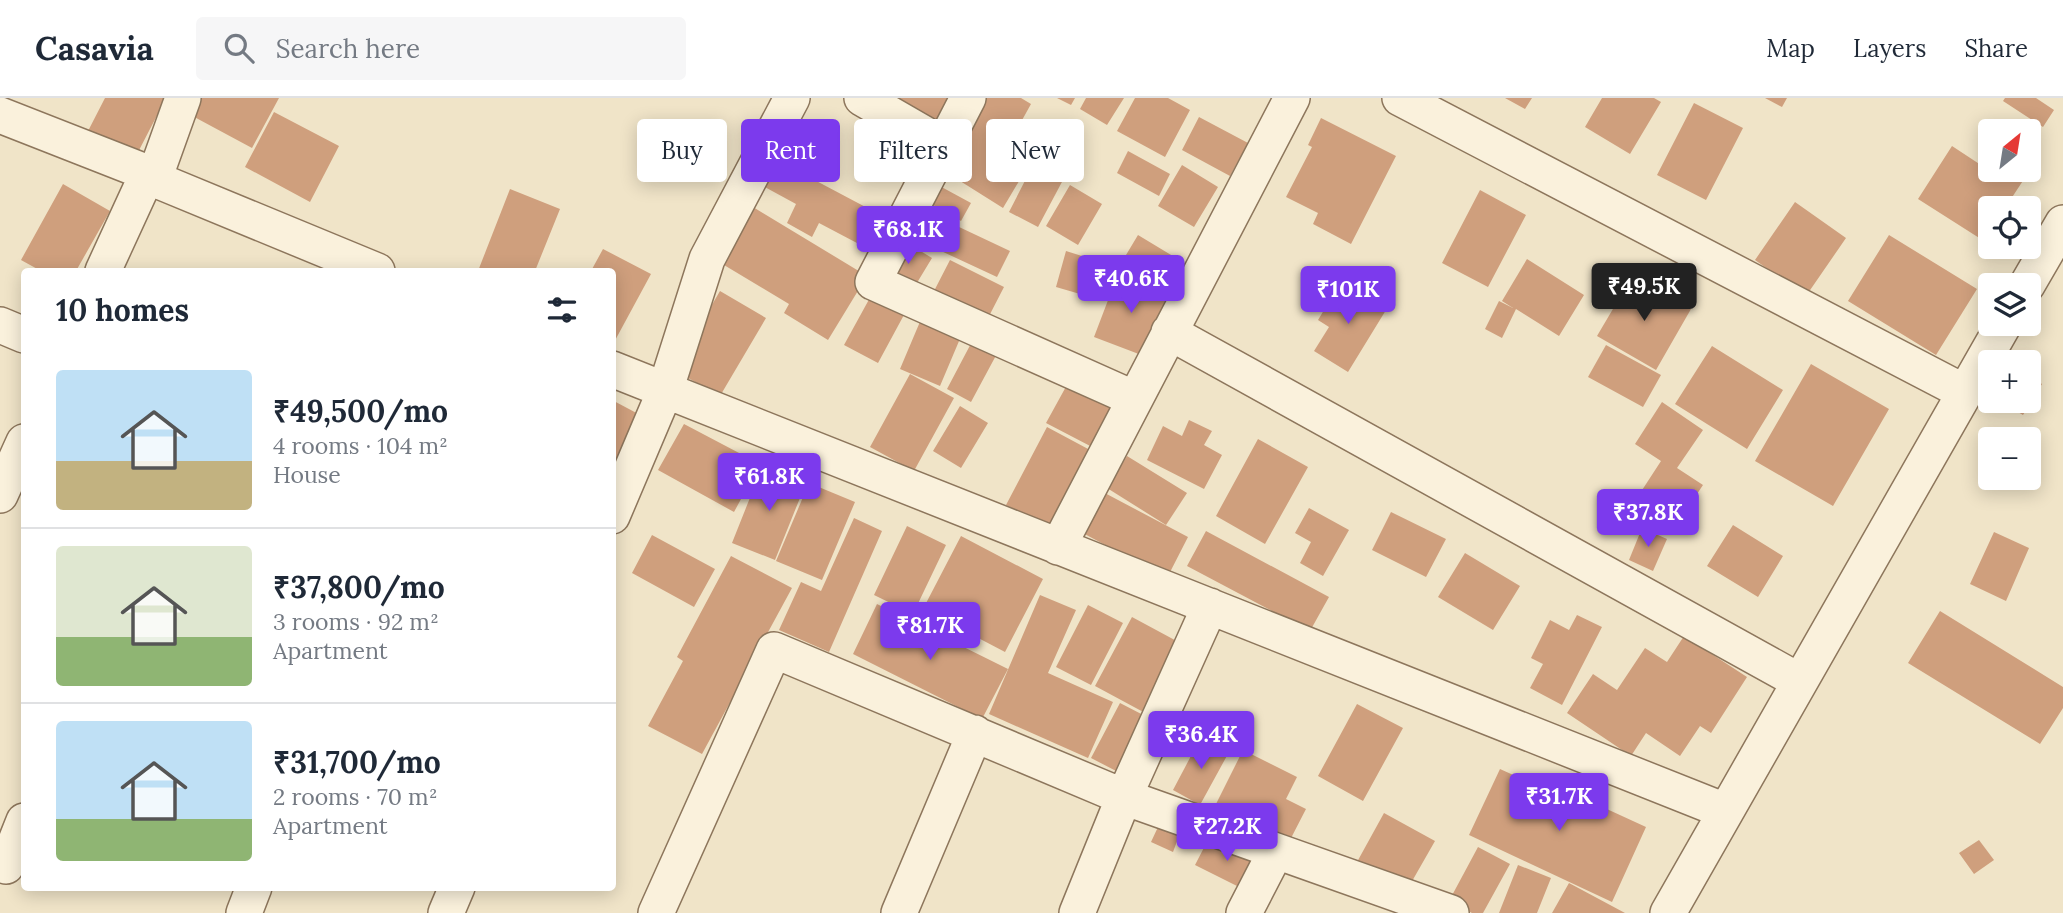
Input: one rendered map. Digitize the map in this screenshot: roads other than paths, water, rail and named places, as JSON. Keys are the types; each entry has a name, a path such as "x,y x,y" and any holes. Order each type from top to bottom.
{"street":[{"path":"105,268 151,176 183,98"},
{"path":"616,507 665,391 707,259 792,98"},
{"path":"862,98 898,119"},
{"path":"958,119 968,98"},
{"path":"1058,547 1292,98"},
{"path":"1400,98 1964,392"},
{"path":"0,115 370,268"},
{"path":"926,182 873,282 1135,399"},
{"path":"2033,273 2063,223"},
{"path":"0,325 21,334"},
{"path":"1170,332 1799,681"},
{"path":"1668,913 1997,336"},
{"path":"616,371 1725,811"},
{"path":"0,495 21,449"},
{"path":"1077,913 1124,797 1210,606"},
{"path":"656,913 774,650 1124,797 1451,913"},
{"path":"899,913 975,733"},
{"path":"6,866 21,828"},
{"path":"1244,913 1276,851"},
{"path":"244,913 252,891"},
{"path":"446,913 455,891"}]}
